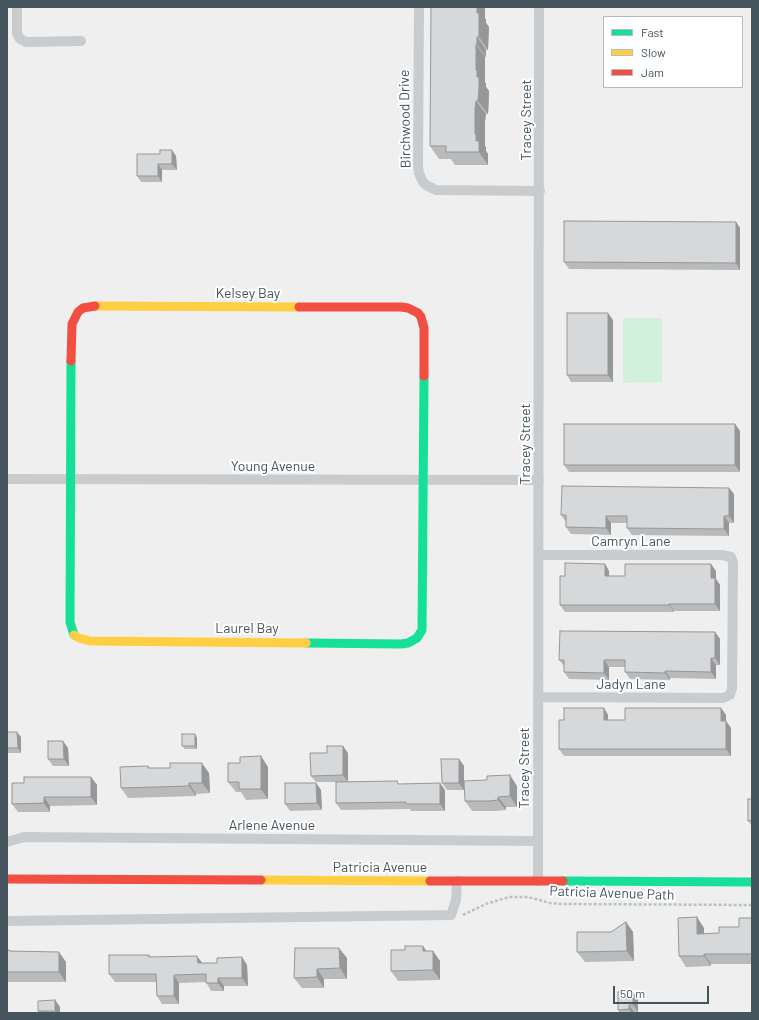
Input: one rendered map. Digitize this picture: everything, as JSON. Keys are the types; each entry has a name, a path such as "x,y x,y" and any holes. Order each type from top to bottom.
{"street":[{"path":"17,7 17,33 20,39 26,42 81,41"},
{"name":"Birchwood Drive","path":"419,7 418,166 423,182 436,190 540,191"},
{"name":"Tracey Street","path":"538,882 540,7"},
{"name":"Kelsey Bay","path":"70,479 72,324 78,312 83,308 111,306 401,307 414,310 421,317 424,328 424,480"},
{"name":"Young Avenue","path":"7,479 539,480"},
{"name":"Laurel Bay","path":"70,479 70,622 73,632 79,638 90,641 402,644 408,643 417,638 423,625 424,480"},
{"name":"Camryn Lane","path":"539,555 722,555 730,557 734,563 732,688 730,695 723,698"},
{"name":"Jadyn Lane","path":"538,697 723,698"},
{"name":"Arlene Avenue","path":"7,842 24,837 538,840"},
{"name":"Patricia Avenue","path":"7,879 752,882"},
{"path":"7,920 451,915 456,900 457,881"}],"path":[{"name":"Patricia Avenue Path","path":"451,915 467,913 486,904 508,897 528,897 550,903 562,904 752,905"}],"green space":[{"path":"623,318 662,318 662,382 623,383"}],"building":[{"path":"431,7 477,7 477,13 479,13 479,37 477,37 476,44 476,70 477,77 479,77 479,88 478,101 476,101 475,108 475,134 476,141 479,141 479,152 446,152 446,146 430,146"},
{"path":"160,150 172,150 172,164 158,164 158,176 137,176 137,154 160,154"},
{"path":"564,221 736,222 736,263 564,262"},
{"path":"567,313 608,313 608,375 567,375"},
{"path":"564,424 735,424 735,465 564,465"},
{"path":"562,486 729,488 729,516 724,516 724,529 627,528 627,516 606,516 606,528 566,527 566,515 561,515"},
{"path":"565,563 605,564 605,576 625,576 625,564 711,564 711,578 715,578 715,604 560,605 560,576 565,576"},
{"path":"560,631 715,632 715,658 711,658 711,672 625,672 625,660 604,660 604,673 564,672 564,660 559,660"},
{"path":"564,708 604,708 604,720 625,720 625,708 721,708 721,721 726,721 726,749 559,749 559,720 564,720"},
{"path":"7,732 17,732 18,748 7,748"},
{"path":"182,734 195,734 195,746 182,746"},
{"path":"48,741 63,741 64,759 48,759"},
{"path":"327,746 343,746 343,775 311,776 310,753 327,753"},
{"path":"261,756 261,789 239,789 239,782 228,782 228,763 240,763 240,757"},
{"path":"441,759 459,759 459,783 442,783"},
{"path":"170,763 202,763 202,783 189,783 189,786 121,788 120,767 148,766 148,768 170,768"},
{"path":"510,775 510,796 498,797 498,800 489,801 465,801 464,781 487,780 487,776"},
{"path":"24,777 91,777 91,797 44,797 44,803 12,804 12,783 24,783"},
{"path":"397,781 398,784 440,783 440,804 406,804 406,802 336,803 336,782"},
{"path":"285,783 316,783 317,803 285,804"},
{"path":"748,799 752,799 752,820 748,821"},
{"path":"697,917 697,934 719,933 719,927 739,927 739,918 752,918 752,954 704,954 704,956 679,956 678,918"},
{"path":"626,922 627,951 577,952 577,932 611,932"},
{"path":"405,946 423,946 423,951 433,951 433,970 391,971 391,950 405,950"},
{"path":"295,948 339,948 340,968 317,969 317,977 294,978"},
{"path":"7,950 59,952 59,972 7,972"},
{"path":"109,955 149,955 149,957 197,956 198,963 217,963 217,958 242,957 242,978 218,978 218,983 206,983 206,974 174,975 174,996 157,996 156,974 109,974"},
{"path":"618,992 633,992 633,1005 629,1005 629,1009 618,1010"},
{"path":"55,1000 55,1011 38,1011 38,1001"}],"traffic: fast":[{"path":"71,361 70,622 74,635"},
{"path":"306,643 401,644 408,643 417,638 422,630 424,376"},
{"path":"563,881 752,882"}],"traffic: slow":[{"path":"95,306 299,307"},
{"path":"74,635 90,641 306,643"},
{"path":"261,880 430,881"}],"traffic: jam":[{"path":"71,361 72,324 78,312 83,308 95,306"},
{"path":"299,307 401,307 408,308 418,313 421,317 424,328 424,376"},
{"path":"7,879 261,880"},
{"path":"430,881 563,881"}]}
